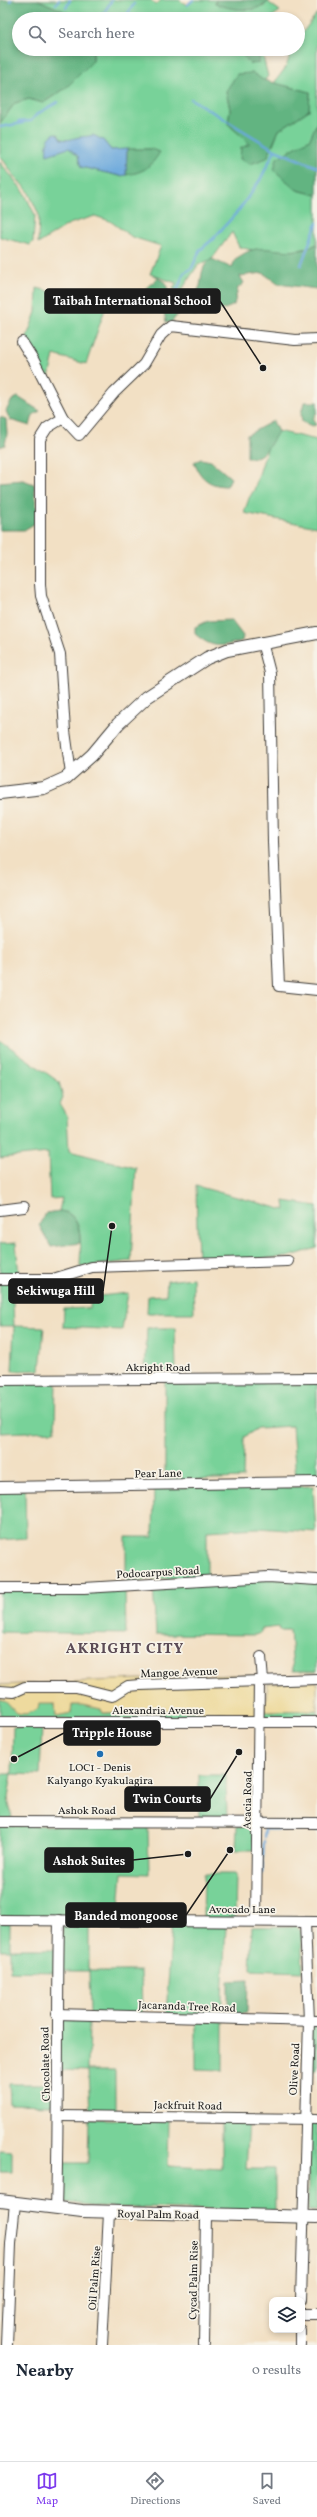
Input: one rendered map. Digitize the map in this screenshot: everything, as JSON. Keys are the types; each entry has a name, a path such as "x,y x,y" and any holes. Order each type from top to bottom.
{"street":[{"path":"22,342 34,361 63,418 79,435 114,393 144,364 165,328 171,326 295,340 317,339"},
{"path":"63,418 47,428 40,439 40,584 44,607 60,654 64,731 71,774"},
{"path":"0,793 44,788 71,774 92,755 127,714 166,683 220,652 262,642 317,632"},
{"path":"262,642 270,673 273,842 279,986 317,990"},
{"path":"0,1210 24,1207"},
{"path":"0,1279 53,1279 92,1267 288,1261"},
{"name":"Akright Road","path":"0,1380 317,1378"},
{"name":"Pear Lane","path":"0,1487 317,1482"},
{"name":"Podocarpus Road","path":"0,1588 84,1588 268,1577 317,1580"},
{"name":"Acacia Road","path":"256,1920 261,1657"},
{"name":"Mangoe Avenue","path":"0,1691 16,1692 25,1687 76,1687 112,1696 132,1685 317,1679"},
{"name":"Alexandria Avenue","path":"0,1722 317,1722"},
{"name":"Ashok Road","path":"0,1822 317,1824"},
{"name":"Avocado Lane","path":"0,1920 256,1920 317,1922"},
{"name":"Chocolate Road","path":"56,2208 59,2116 56,2014 59,1920"},
{"name":"Olive Road","path":"301,2297 304,2119 313,2021 305,1922"},
{"name":"Jacaranda Tree Road","path":"56,2014 313,2021"},
{"name":"Jackfruit Road","path":"59,2116 317,2119"},
{"name":"Royal Palm Road","path":"0,2201 56,2208 109,2212 317,2217"},
{"path":"7,2345 4,2299 15,2203"},
{"name":"Oil Palm Rise","path":"102,2345 109,2212"},
{"name":"Cycad Palm Rise","path":"204,2345 206,2215"},
{"path":"305,2314 317,2314"},
{"path":"300,2333 300,2345"}],"green space":[{"path":"0,0 38,0 66,12 12,12 12,56 93,56 93,61 66,88 43,103 29,99 15,103 0,123"},
{"path":"38,0 111,0 103,12 66,12"},
{"path":"112,0 151,0 156,5 161,0 179,0 187,5 193,0 216,0 215,4 263,7 268,2 280,11 279,12 104,12"},
{"path":"216,0 269,1 257,8 243,10 215,4"},
{"path":"317,13 317,122 310,139 297,147 297,190 317,195 317,244 300,250 279,252 247,249 239,247 232,232 212,259 198,265 181,291 173,289 176,283 150,274 161,246 132,237 110,221 95,216 69,224 38,244 39,215 28,191 14,176 0,155 0,123 15,103 29,99 43,103 66,88 93,61 93,56 248,56 259,63 259,56 263,56 268,76 265,80 226,91 230,109 228,124 267,158 279,130 309,110 310,92 274,83 286,67 290,56 305,56 305,29","holes":["79,137 103,140 111,150 151,149 126,175 120,176 81,167 78,156 61,139 71,141"]},
{"path":"244,56 259,56 259,63 250,64"},
{"path":"253,73 263,80 310,92 309,110 279,130 267,158 250,164 240,159 241,148 250,144 228,124 230,109 226,91 237,74"},
{"path":"317,122 317,195 297,190 274,170 277,158 310,139"},
{"path":"127,149 151,149 160,152 150,166 142,171 126,175"},
{"path":"0,162 24,192 35,215 33,242 30,245 0,237"},
{"path":"317,244 317,289 278,284 263,273 240,276 244,283 238,288 234,305 214,312 193,315 189,305 198,291 204,267 208,261 212,259 232,268 235,259 249,251 264,249 289,251 307,248"},
{"path":"158,278 165,282 177,315 171,323 166,322 164,311 153,302 147,287"},
{"path":"37,288 106,306 86,364 54,355 48,382 25,342 36,312"},
{"path":"18,397 40,411 33,415 30,426 10,420 6,411 12,400"},
{"path":"304,402 317,402 317,412 313,419 316,425 312,426 302,422 301,414"},
{"path":"0,417 6,419 7,434 5,445 0,447"},
{"path":"273,421 278,432 269,446 262,454 253,458 247,458 247,435"},
{"path":"273,430 317,440 317,527 244,513 249,498 254,490"},
{"path":"201,459 211,461 231,478 227,486 210,483 202,477 194,462"},
{"path":"23,480 34,484 37,511 34,524 24,530 0,530 0,482"},
{"path":"231,620 243,636 242,641 228,645 217,645 201,639 195,634 195,627 208,621"},
{"path":"0,1040 59,1082 63,1097 60,1104 67,1116 69,1151 136,1168 131,1261 80,1267 80,1233 78,1225 74,1218 68,1213 59,1211 62,1198 50,1199 48,1153 0,1158"},
{"path":"196,1186 285,1210 284,1201 317,1206 317,1248 288,1257 198,1262"},
{"path":"59,1211 69,1214 76,1222 80,1243 51,1247 39,1225 46,1213"},
{"path":"16,1243 19,1276 0,1275 0,1244"},
{"path":"193,1278 194,1313 147,1313 148,1296 166,1295 167,1281"},
{"path":"0,1279 12,1281 14,1326 0,1326"},
{"path":"128,1293 122,1330 63,1327 64,1309 90,1308 91,1297"},
{"path":"14,1326 44,1327 40,1370 12,1371"},
{"path":"147,1328 175,1328 176,1372 145,1372"},
{"path":"317,1378 317,1479 296,1478 292,1426 258,1428 244,1437 243,1478 165,1481 165,1380"},
{"path":"56,1379 55,1431 0,1433 0,1381"},
{"path":"215,1486 266,1488 313,1486 316,1532 258,1528 207,1531 207,1576 126,1581 126,1537 153,1537 154,1488"},
{"path":"0,1490 25,1490 26,1538 0,1540"},
{"path":"257,1577 317,1582 317,1671 293,1671 290,1630 280,1630 279,1627 261,1629 261,1633 255,1635 156,1634 153,1586"},
{"path":"125,1588 126,1634 0,1632 0,1589"},
{"path":"0,1700 55,1704 56,1715 71,1713 72,1705 83,1704 101,1709 103,1713 184,1710 227,1713 227,1719 0,1720"},
{"path":"317,1710 317,1718 263,1719 264,1711"},
{"path":"42,1726 40,1775 12,1774 13,1727"},
{"path":"0,1774 12,1774 8,1798 12,1818 0,1819"},
{"path":"199,1775 226,1775 227,1820 199,1820"},
{"path":"0,1825 148,1827 149,1874 122,1873 118,1918 61,1915 0,1917"},
{"path":"237,1826 254,1827 255,1850 236,1850"},
{"path":"204,1874 236,1874 235,1919 203,1919"},
{"path":"0,1923 10,1923 10,1949 56,1949 55,1972 10,1971 10,1950 0,1950"},
{"path":"89,1923 89,1971 60,1971 63,1924"},
{"path":"172,1924 226,1927 221,2015 166,2016"},
{"path":"296,1926 301,1931 303,1972 250,1970 252,1927"},
{"path":"89,1971 141,1971 142,2015 90,2014"},
{"path":"248,1980 247,2013 236,2015 228,2011 228,1981"},
{"path":"57,2018 89,2021 88,2070 115,2070 115,2113 90,2113 88,2071 56,2070"},
{"path":"223,2021 223,2070 196,2069 196,2022"},
{"path":"312,2024 317,2024 317,2071 309,2071"},
{"path":"9,2084 56,2084 55,2105 10,2104"},
{"path":"89,2119 169,2120 168,2166 222,2169 222,2120 249,2121 246,2169 275,2169 275,2211 106,2207 64,2202 61,2191 62,2163 88,2163"},
{"path":"308,2121 317,2121 317,2211 308,2211"},
{"path":"0,2150 12,2151 12,2172 0,2172"}],"sand":[{"path":"233,1675 260,1676 258,1719 227,1719 226,1713 184,1710 103,1713 101,1709 82,1705 72,1705 71,1713 56,1716 55,1704 39,1704 38,1709 26,1714 16,1713 6,1702 0,1700 0,1685"},
{"path":"317,1681 317,1710 264,1711 268,1683"}],"water":[{"path":"55,133 58,134 61,139 65,140 93,135 103,140 111,150 127,149 126,175 120,176 81,167 78,156 69,148 47,155 48,140"}],"waterway":[{"path":"56,4 59,0"},
{"path":"66,8 70,0"},
{"path":"104,12 112,0"},
{"path":"187,5 193,0"},
{"path":"129,12 134,4"},
{"path":"191,99 275,150 317,167"},
{"path":"0,127 23,123 18,122 31,121 37,114 58,102"},
{"path":"175,296 184,273 192,268 200,250 213,239 239,210 260,180 275,150"},
{"path":"301,265 317,223"},
{"path":"264,1837 265,1829 317,1830"},
{"path":"262,1873 264,1841"}],"place":[{"name":"Taibah International School","path":"263,368"},
{"name":"Sekiwuga Hill","path":"112,1226"},
{"name":"Twin Courts","path":"239,1752"},
{"name":"LOC1 - Denis Kalyango Kyakulagira","path":"100,1754"},
{"name":"Tripple House","path":"14,1759"},
{"name":"Banded mongoose","path":"230,1850"},
{"name":"Ashok Suites","path":"188,1854"}],"district":[{"name":"AKRIGHT CITY","path":"125,1648"}]}
